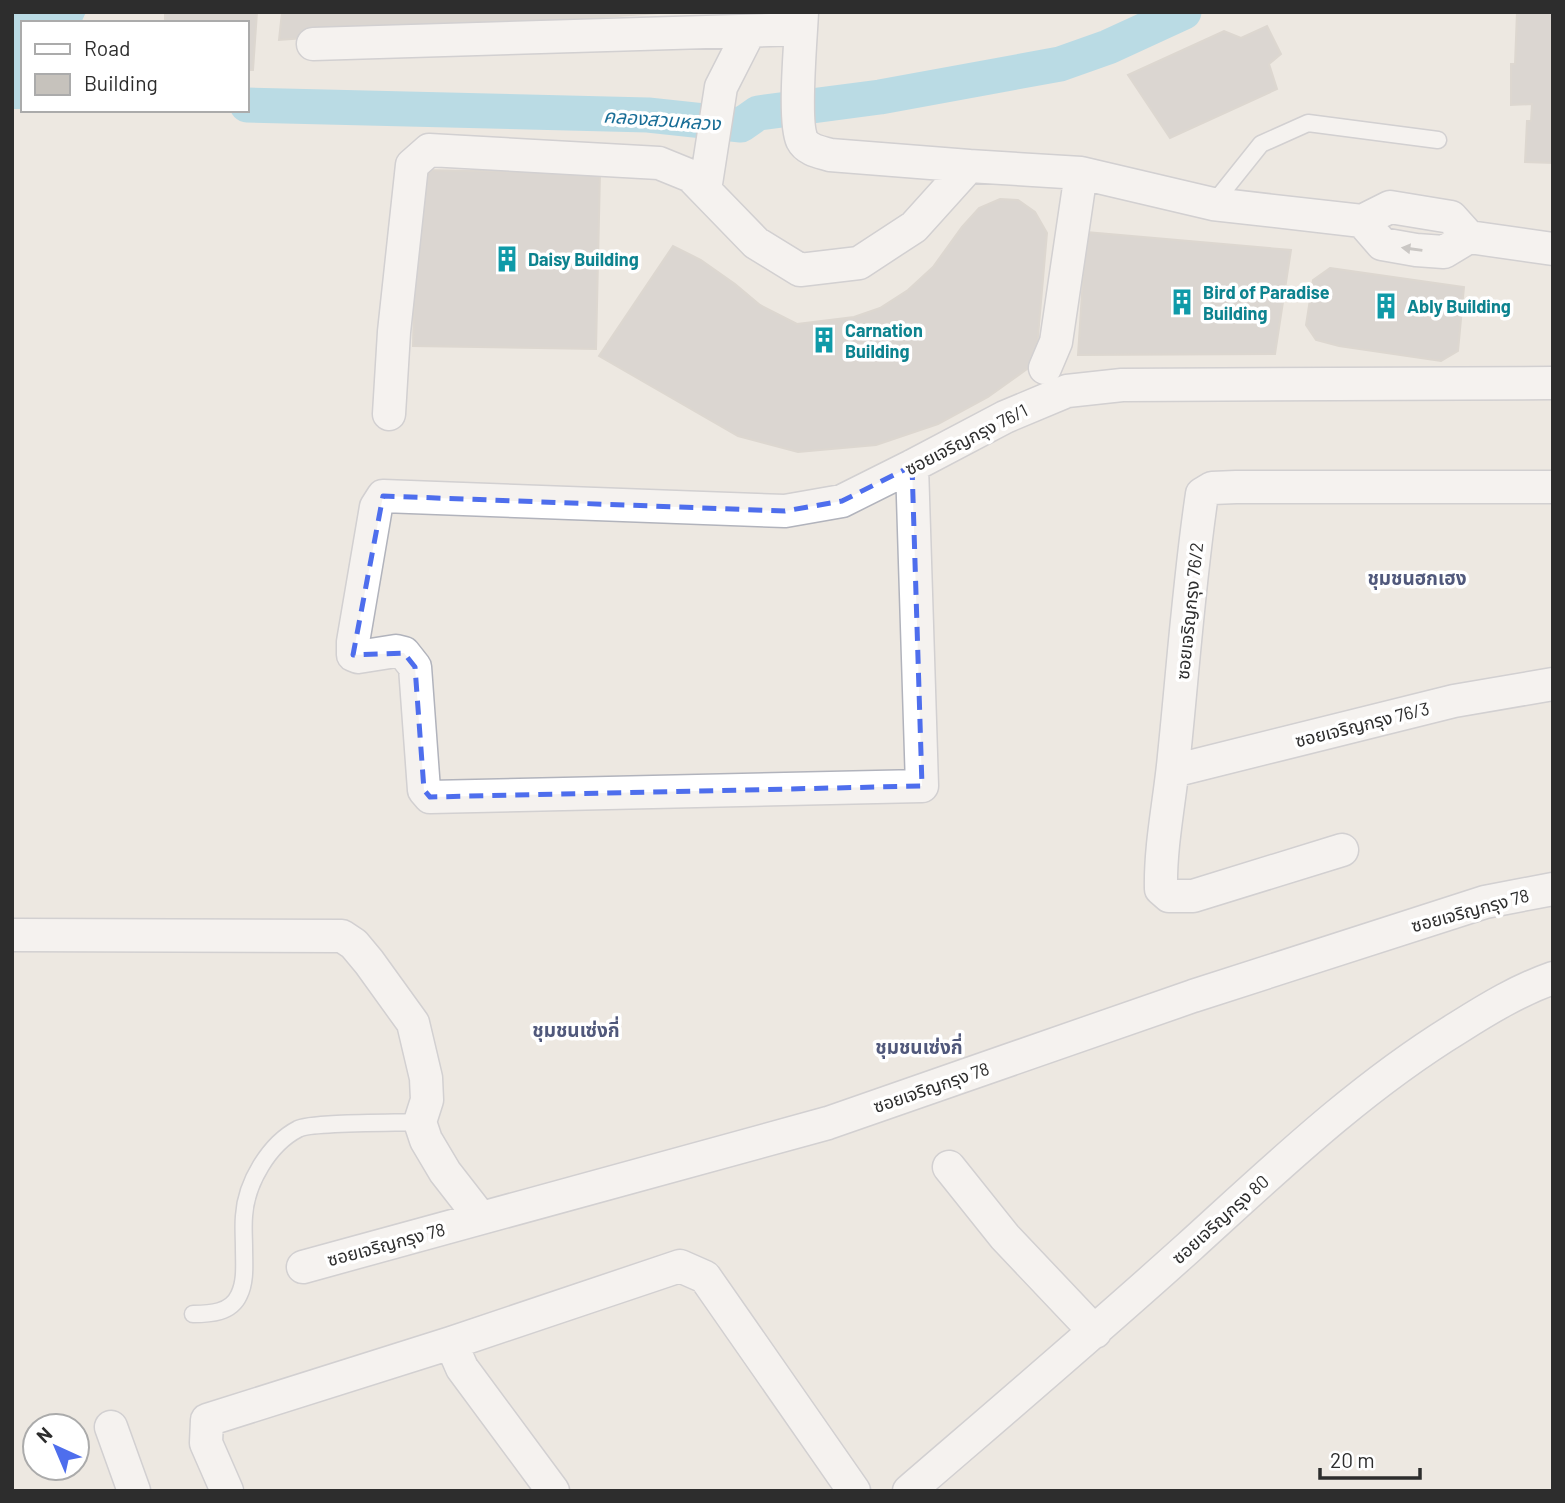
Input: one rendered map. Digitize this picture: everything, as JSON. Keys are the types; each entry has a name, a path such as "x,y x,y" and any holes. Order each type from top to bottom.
{"street":[{"path":"313,44 749,32 801,21 798,83 800,129 803,141 813,150 830,155 1081,173 1213,204 1362,221 1382,244 1416,250 1444,252 1469,237 1553,249"},
{"path":"705,190 721,88 749,32"},
{"path":"389,414 394,332 412,165 429,150 659,163 691,176 756,243 800,270 859,263 914,227 969,166"},
{"path":"1045,368 1056,342 1081,173"},
{"name":"ซอยเจริญกรุง 76/1","path":"912,467 922,786 430,797 424,790 415,667 404,653 396,651 358,657 353,655 376,507 383,496 785,511 842,501 1005,417 1066,391 1122,385 1553,383"},
{"name":"ซอยเจริญกรุง 76/2","path":"1342,850 1192,895 1169,896 1161,889 1161,867 1202,495 1212,488 1236,487 1553,487"},
{"name":"ซอยเจริญกรุง 76/3","path":"1173,771 1454,701 1553,684"},
{"name":"ซอยเจริญกรุง 78","path":"303,1267 828,1123 1193,996 1485,902 1553,889"},
{"path":"12,935 342,936 354,944 369,962 413,1023 426,1078 427,1100 420,1122 426,1140 445,1172 480,1217"},
{"name":"ซอยเจริญกรุง 80","path":"909,1491 1095,1332 1332,1119 1382,1078 1496,1004 1553,978"},
{"path":"949,1167 1005,1237 1095,1332"},
{"path":"227,1491 206,1443 207,1420 451,1343 680,1266 705,1277 854,1491"},
{"path":"451,1343 462,1368 553,1491"},
{"path":"111,1427 134,1491"}],"lane":[{"path":"1213,204 1261,144 1307,123 1438,140"},
{"path":"193,1314 223,1311 239,1298 244,1275 244,1214 250,1189 270,1152 281,1140 301,1127 420,1122"}],"highlighted area":[{"path":"912,466 922,786 430,797 424,790 415,667 404,653 353,655 383,496 785,511 842,501"}],"water":[{"path":"12,12 86,12 82,21 21,21 21,109 12,109"}],"building":[{"path":"165,12 257,12 253,70 248,70 248,21 165,21"},
{"path":"282,12 673,12 279,40"},
{"path":"1517,12 1553,12 1553,163 1525,162 1527,121 1531,121 1532,104 1511,105 1511,64 1515,64"},
{"path":"1267,26 1281,54 1269,64 1277,89 1170,138 1128,75 1224,31 1241,38"},
{"name":"Daisy Building","path":"417,170 600,173 596,349 413,346"},
{"name":"Carnation Building","path":"1000,199 1018,200 1035,212 1047,233 1036,359 1027,369 988,397 938,424 876,445 798,452 738,436 599,356 673,246 701,260 760,305 797,324 854,317 880,308 908,290 933,267 979,208"},
{"name":"Bird of Paradise Building","path":"1086,232 1291,250 1275,354 1078,355"},
{"name":"Ably Building","path":"1330,268 1464,287 1458,351 1441,361 1339,346 1316,340 1306,325 1313,280"}],"waterway":[{"name":"คลองสวนหลวง","path":"248,105 648,115 741,125 758,113 880,97 1060,64 1108,47 1184,12"}],"place":[{"name":"Daisy Building","path":"507,259"},
{"name":"Bird of Paradise Building","path":"1182,302"},
{"name":"Ably Building","path":"1386,306"},
{"name":"Carnation Building","path":"824,340"}],"district":[{"name":"ชุมชนฮกเฮง","path":"1417,577"},
{"name":"ชุมชนเซ่งกี่","path":"576,1029"},
{"name":"ชุมชนเซ่งกี่","path":"919,1046"}]}
